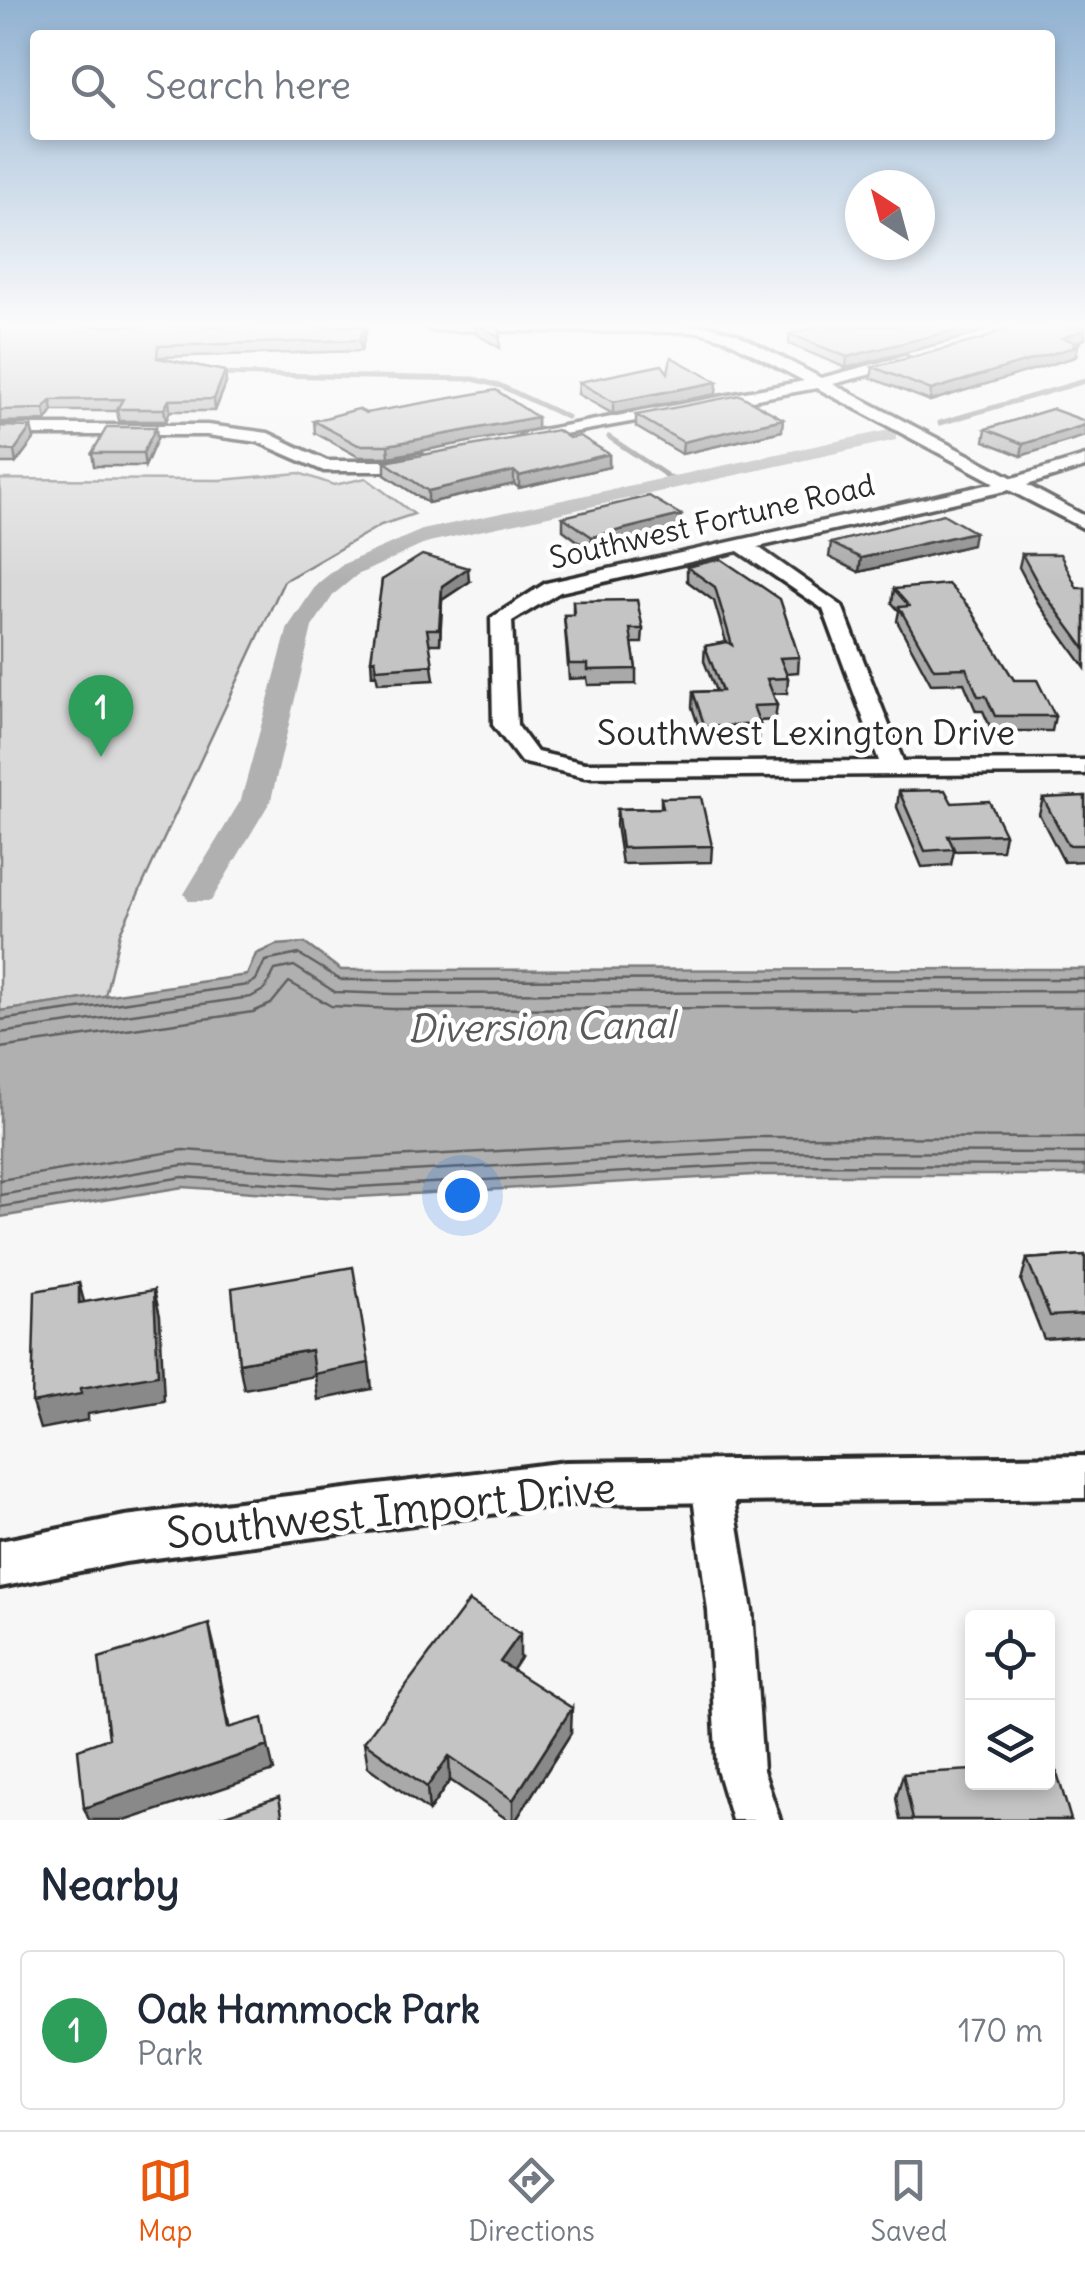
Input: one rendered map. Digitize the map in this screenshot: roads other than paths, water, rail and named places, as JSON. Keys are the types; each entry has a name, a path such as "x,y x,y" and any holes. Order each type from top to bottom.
{"street":[{"path":"507,442 671,411"},
{"path":"873,411 1085,523"},
{"path":"0,430 207,430 262,436 324,466 389,466 440,456"},
{"name":"Southwest Fortune Road","path":"529,758 505,725 501,618 554,587 1013,484 1085,462"},
{"path":"739,543 832,606 894,769"},
{"name":"Southwest Lexington Drive","path":"529,758 585,770 1085,766"},
{"name":"Southwest Import Drive","path":"0,1564 125,1540 428,1497 566,1483 1085,1477"},
{"path":"710,1482 730,1612 740,1770 756,1820"}],"water":[{"name":"Diversion Canal","path":"304,943 341,970 1085,969 1085,1175 753,1175 339,1198 183,1187 0,1217 0,1011 247,975 256,954 276,945"}],"waterway":[{"path":"554,411 567,417"},
{"path":"940,423 982,411"},
{"path":"200,894 256,800 300,627 325,589 349,570 422,537 889,436"},
{"path":"609,437 675,481"}],"place":[{"name":"Oak Hammock Park","path":"101,757"}]}
